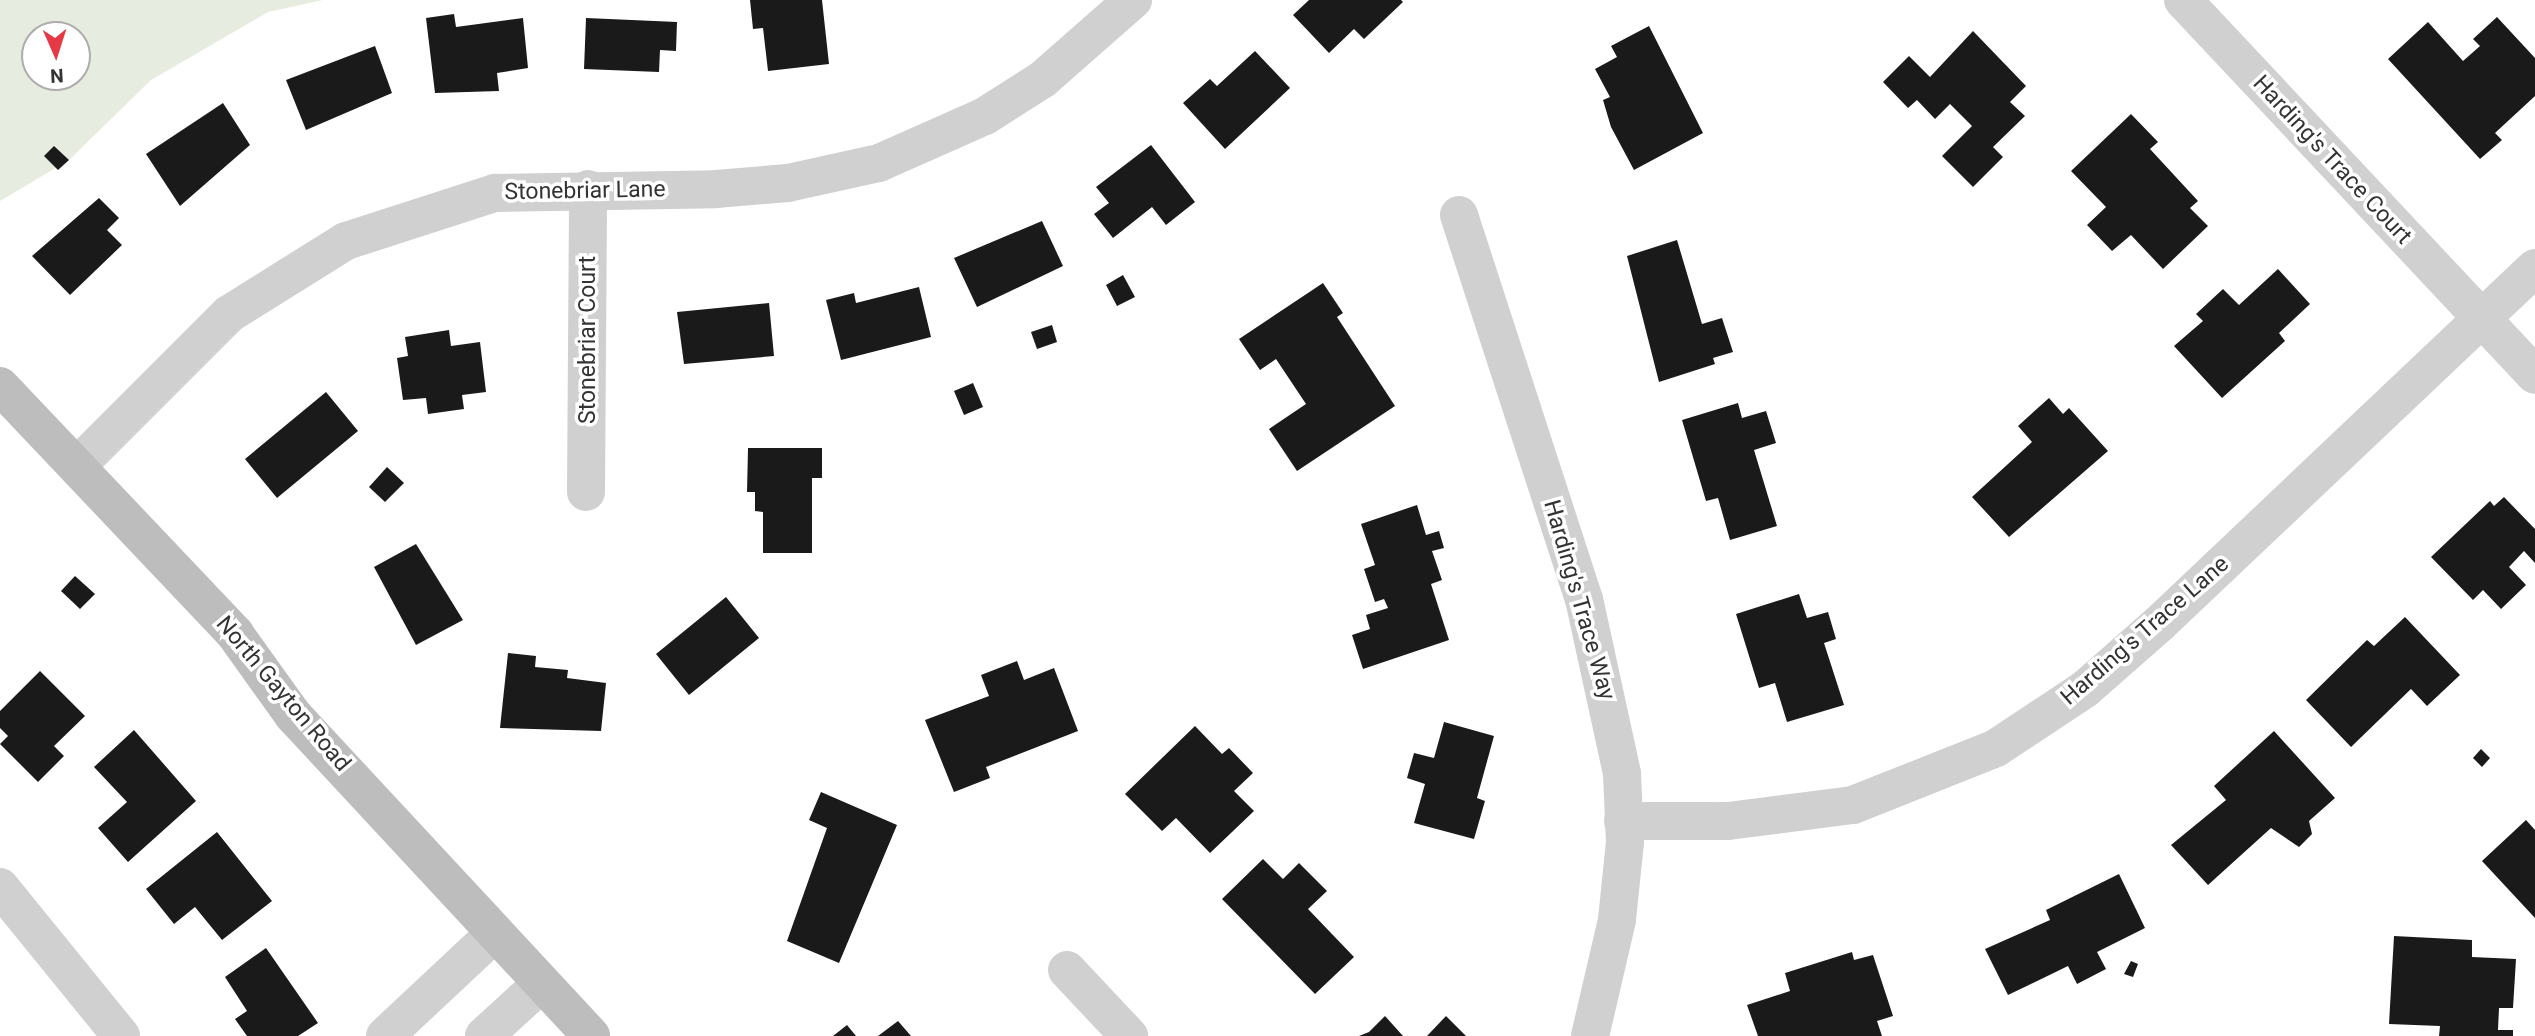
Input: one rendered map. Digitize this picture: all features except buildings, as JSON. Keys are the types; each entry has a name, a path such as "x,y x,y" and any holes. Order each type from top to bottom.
{"street":[{"name":"Stonebriar Lane","path":"77,466 229,314 334,247 402,218 495,193 789,183 901,155 985,116 1044,79 1133,0"},
{"name":"Harding's Trace Court","path":"2183,0 2535,375"},
{"name":"Stonebriar Court","path":"586,492 588,189"},
{"name":"Harding's Trace Way","path":"1459,215 1584,599 1622,774 1623,821 1617,920 1590,1036"},
{"name":"Harding's Trace Lane","path":"1623,821 1728,821 1853,804 1996,748 2085,689 2141,640 2535,268"},
{"name":"North Gayton Road","path":"0,386 235,634 293,715 590,1036"},
{"path":"0,887 121,1036"},
{"path":"385,1036 494,934"},
{"path":"1067,970 1129,1036"},
{"path":"484,1036 541,984"}],"shaded area":[{"path":"0,0 323,0 268,12 151,80 69,160 0,201"}]}
